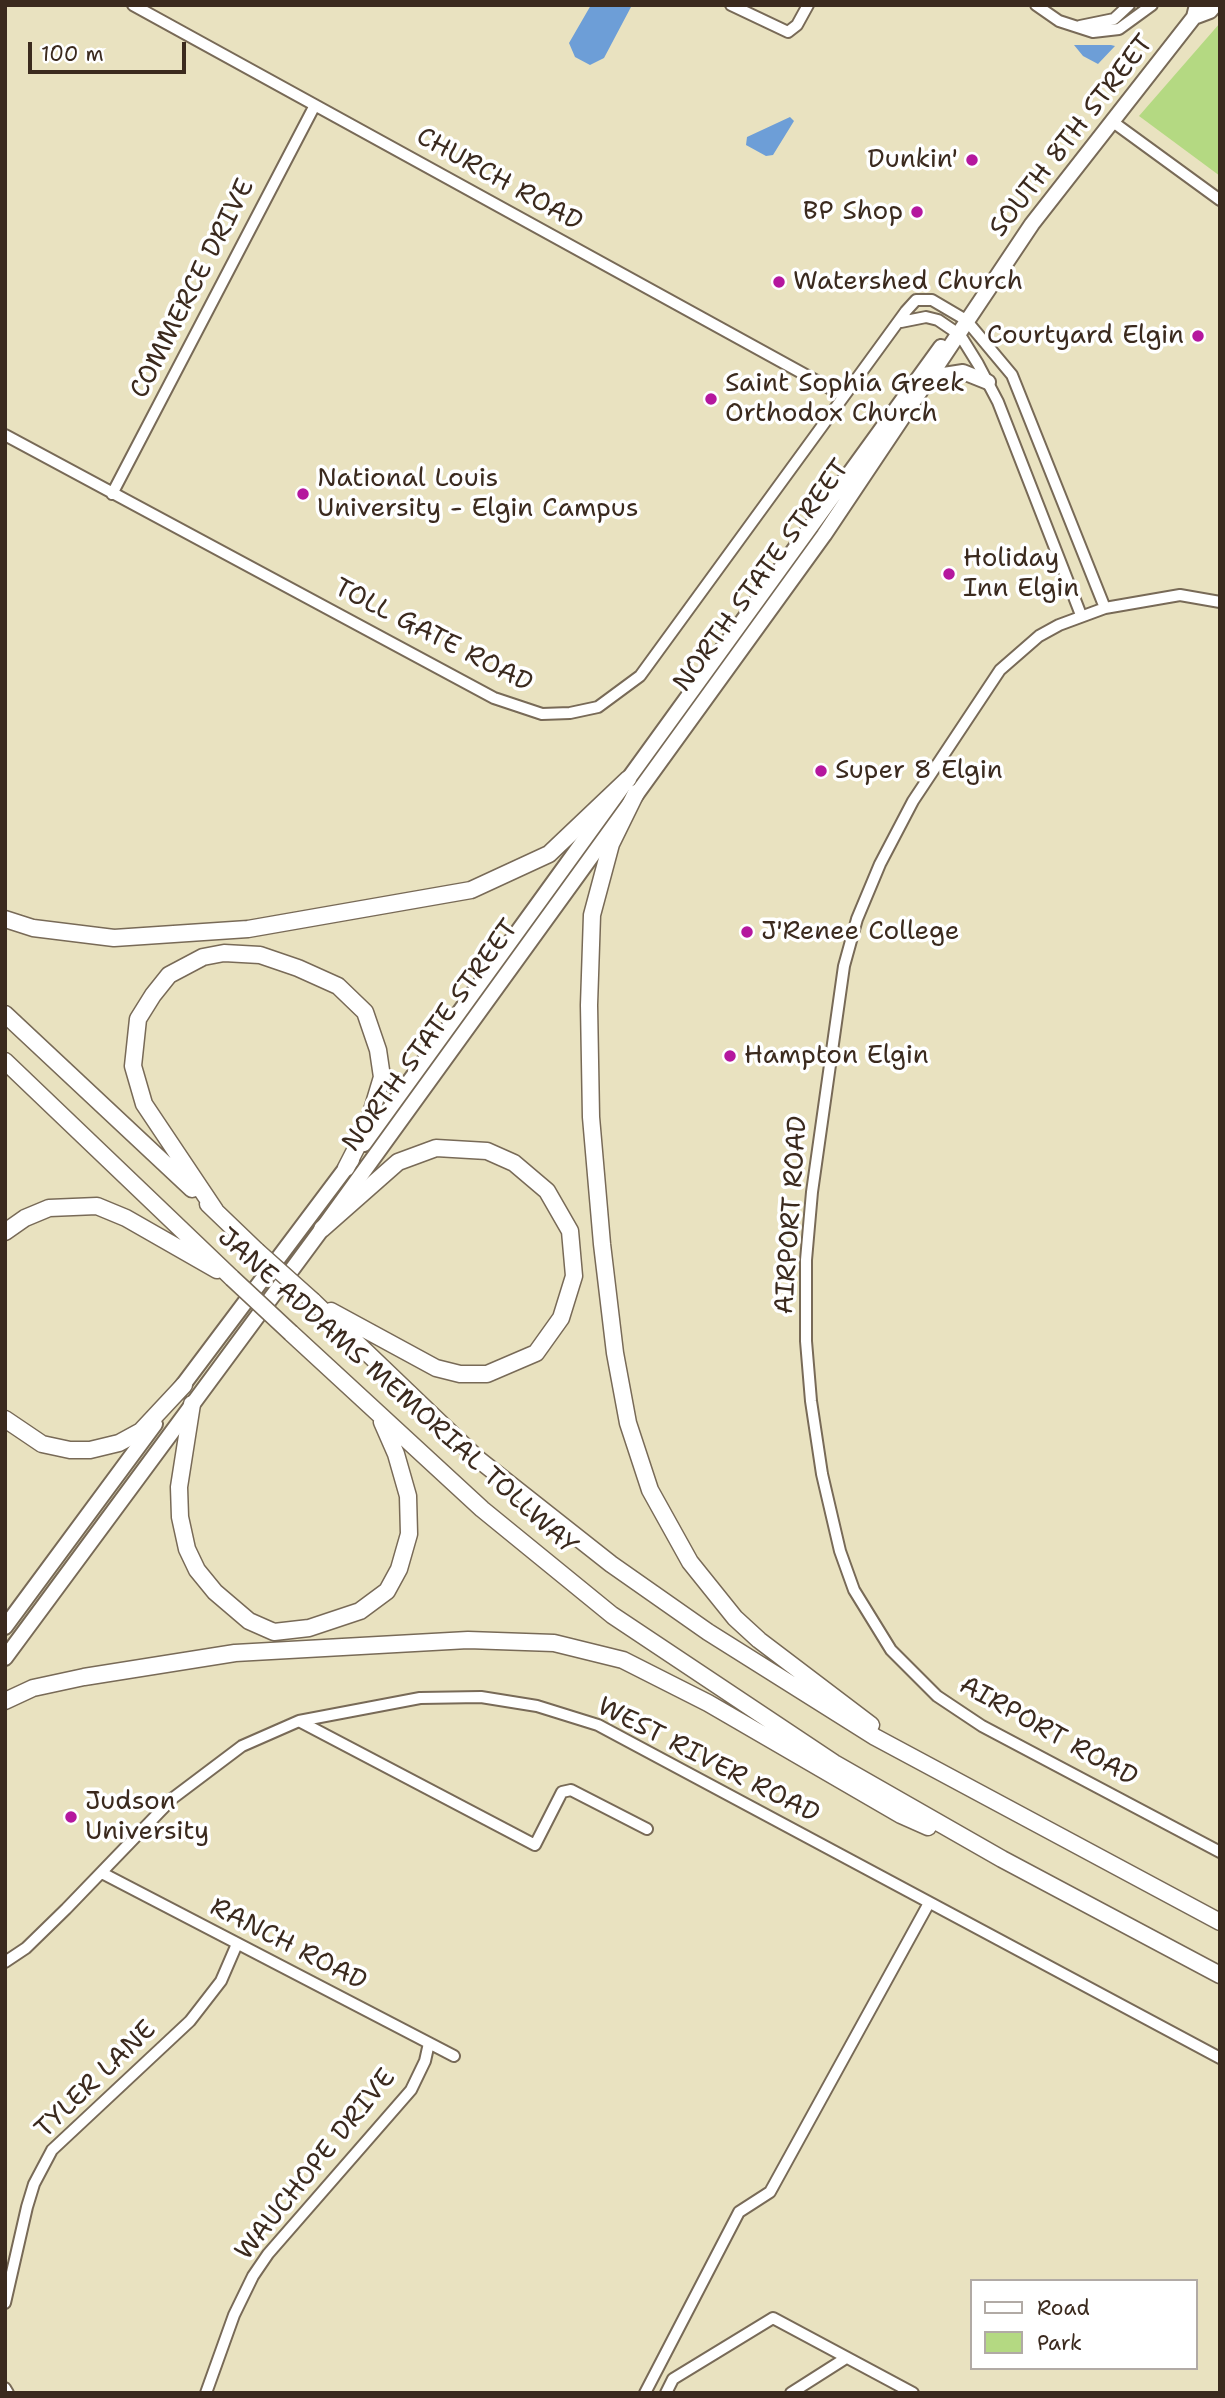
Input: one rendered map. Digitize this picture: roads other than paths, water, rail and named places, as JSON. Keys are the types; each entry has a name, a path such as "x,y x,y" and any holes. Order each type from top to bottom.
{"highway":[{"path":"5,919 33,928 114,938 248,929 471,890 549,855 632,786"},
{"path":"632,786 611,844 592,915 589,1005 591,1116 601,1231 615,1353 628,1423 650,1490 690,1562 735,1618 759,1640 870,1724 896,1748"},
{"path":"215,1210 144,1104 133,1066 138,1019 148,1003 169,975 203,957 224,953 260,955 338,986 365,1012 378,1050 382,1077 367,1127 346,1168"},
{"name":"JANE ADDAMS MEMORIAL TOLLWAY","path":"5,1014 478,1459 611,1564 778,1678 896,1748 1220,1922"},
{"name":"JANE ADDAMS MEMORIAL TOLLWAY","path":"5,1061 380,1416 482,1509 612,1615 834,1763 1002,1859 1220,1975"},
{"path":"313,1301 436,1368 460,1374 487,1374 536,1353 561,1318 574,1276 570,1231 547,1191 514,1163 487,1150 436,1148 398,1162 322,1229"},
{"path":"5,1232 25,1218 49,1208 97,1206 126,1218 186,1255 232,1278"},
{"path":"5,1419 42,1444 63,1449 89,1450 119,1443 141,1431 184,1385"},
{"path":"192,1404 179,1487 180,1517 187,1549 197,1570 215,1592 249,1621 274,1632 309,1628 360,1611 387,1591 399,1570 409,1534 408,1496 397,1454 380,1416"},
{"path":"5,1701 33,1688 71,1680 235,1653 441,1641 554,1643 623,1660 708,1703 901,1815 1002,1859"}],"main road":[{"name":"SOUTH 8TH STREET","path":"966,320 1032,224 1196,11 1210,11 1214,5"},
{"name":"NORTH STATE STREET","path":"5,1658 322,1229 632,786 966,320"},
{"name":"NORTH STATE STREET","path":"5,1627 632,786 824,535 931,377 957,332"},
{"path":"931,377 963,372 988,382"}],"street":[{"name":"CHURCH ROAD","path":"134,5 842,396"},
{"path":"731,5 788,32 797,25 808,5"},
{"path":"1035,5 1059,21 1093,32 1119,29 1152,5"},
{"path":"1080,26 1114,19 1128,6"},
{"name":"COMMERCE DRIVE","path":"112,494 315,105"},
{"path":"1113,122 1220,200"},
{"name":"TOLL GATE ROAD","path":"5,435 494,698 542,714 570,713 598,707 640,676 842,396 916,300 932,300 966,320 1012,375 1105,608"},
{"path":"901,321 926,317 957,332 988,382 1081,615"},
{"name":"AIRPORT ROAD","path":"1220,602 1180,595 1105,608 1081,615 1049,630 1019,652 978,699 908,811 885,854 857,919 844,966 833,1024 806,1260 806,1341 811,1401 822,1474 850,1579 870,1620 914,1675 937,1696 982,1726 1220,1852"},
{"name":"WEST RIVER ROAD","path":"5,1962 26,1948 173,1798 198,1776 242,1746 299,1721 420,1698 481,1697 537,1706 598,1726 1220,2058"},
{"path":"299,1721 535,1846 562,1792 571,1790 647,1829"},
{"name":"RANCH ROAD","path":"102,1873 454,2056"},
{"path":"645,2393 739,2213 770,2192 929,1903"},
{"name":"TYLER LANE","path":"5,2303 34,2184 52,2150 190,2021 221,1981 237,1944"},
{"name":"WAUCHOPE DRIVE","path":"206,2393 234,2315 253,2276 268,2254 411,2090 425,2061 429,2043"},
{"path":"666,2393 673,2379 774,2318 913,2393"},
{"path":"791,2393 846,2358"},
{"path":"5,2388 8,2393"}],"water":[{"path":"591,5 631,7 604,58 590,65 575,57 569,43"},
{"path":"1074,45 1115,46 1098,64 1083,56"},
{"path":"790,117 794,121 773,155 766,156 746,145 747,137"}],"place":[{"name":"Dunkin'","path":"972,160"},
{"name":"BP Shop","path":"917,212"},
{"name":"Watershed Church","path":"779,282"},
{"name":"Courtyard Elgin","path":"1198,336"},
{"name":"Saint Sophia Greek Orthodox Church","path":"711,399"},
{"name":"National Louis University - Elgin Campus","path":"303,494"},
{"name":"Holiday Inn Elgin","path":"949,574"},
{"name":"Super 8 Elgin","path":"821,771"},
{"name":"J'Renee College","path":"747,932"},
{"name":"Hampton Elgin","path":"730,1056"},
{"name":"Judson University","path":"71,1817"}]}
